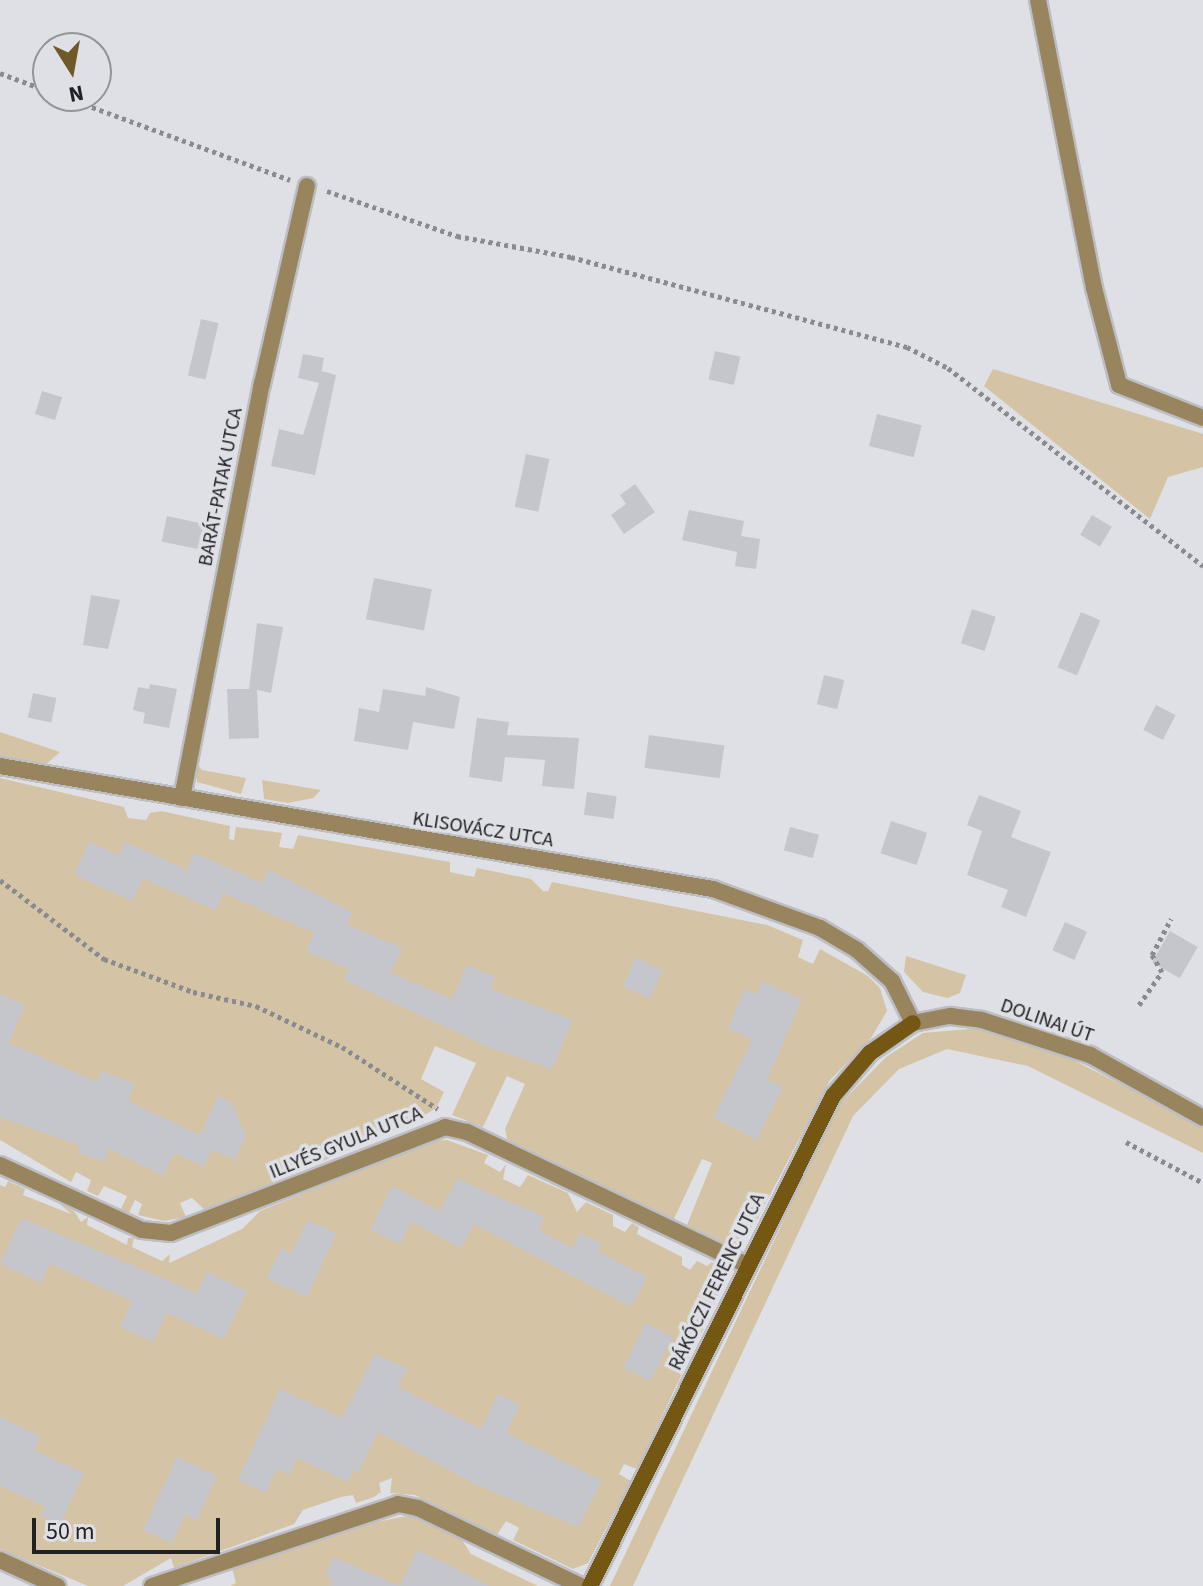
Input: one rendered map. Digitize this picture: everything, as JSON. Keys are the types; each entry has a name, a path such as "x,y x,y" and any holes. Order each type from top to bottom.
{"street":[{"path":"1038,0 1094,288 1119,385 1203,418"},
{"name":"BARÁT-PATAK UTCA","path":"182,798 256,414 307,186"},
{"name":"KLISOVÁCZ UTCA","path":"0,766 713,889 809,924 857,950 892,981 913,1023"},
{"name":"DOLINAI ÚT","path":"913,1023 950,1016 982,1020 1077,1051 1203,1118"},
{"name":"RÁKÓCZI FERENC UTCA","path":"590,1586 833,1096 870,1053 913,1023"},
{"name":"ILLYÉS GYULA UTCA","path":"0,1165 142,1230 171,1233 430,1129 467,1132 747,1265"},
{"path":"152,1586 398,1504 418,1508 581,1586"},
{"path":"0,1560 57,1586"}],"path":[{"path":"0,73 32,85"},
{"path":"106,112 307,186 457,236 571,257 907,347 948,368 1203,566"},
{"path":"0,880 104,959 193,992 256,1006 313,1033 412,1089 467,1132"},
{"path":"1139,1005 1162,972 1152,955 1171,919"},
{"path":"1126,1142 1203,1183"}],"shaded area":[{"path":"993,369 1203,434 1203,467 1168,477 1150,519 984,386"},
{"path":"0,732 60,752 43,767 0,759"},
{"path":"196,763 202,770 246,778 241,794 197,782"},
{"path":"0,778 124,807 128,818 146,820 150,813 161,811 230,826 229,839 234,840 236,827 282,833 279,847 293,849 298,835 450,862 450,872 474,877 477,868 531,879 543,891 548,891 552,882 767,925 803,940 798,957 813,964 820,949 868,976 880,988 887,1011 871,1038 830,1080 756,1222 734,1247 687,1225 712,1163 702,1159 673,1221 664,1218 507,1139 505,1129 525,1084 507,1076 483,1127 452,1115 476,1063 435,1046 421,1079 444,1092 436,1108 412,1123 206,1211 192,1198 180,1203 186,1217 164,1221 138,1215 142,1204 135,1200 128,1215 121,1209 127,1196 104,1186 98,1196 87,1191 91,1180 76,1172 71,1182 0,1140"},
{"path":"262,780 321,790 313,798 288,803 264,799"},
{"path":"906,956 966,975 960,993 947,998 923,992 904,972"},
{"path":"981,1028 1071,1059 1203,1126 1203,1153 1028,1066 947,1049 899,1069 853,1116 633,1586 610,1586 838,1106 886,1057 923,1033"},
{"path":"447,1140 488,1155 484,1163 500,1172 506,1164 503,1179 520,1187 528,1175 568,1193 577,1212 586,1202 613,1215 613,1226 625,1232 632,1223 639,1227 637,1234 682,1257 682,1265 690,1270 697,1261 707,1266 712,1262 720,1270 722,1284 716,1302 637,1469 624,1464 619,1474 631,1481 588,1563 573,1569 513,1540 519,1528 506,1521 497,1535 415,1495 390,1493 392,1478 379,1483 381,1492 374,1497 356,1503 353,1495 341,1497 303,1510 294,1524 174,1568 171,1558 123,1586 88,1586 0,1549 0,1185 5,1187 8,1181 25,1189 23,1195 71,1214 59,1203 74,1211 81,1222 88,1217 87,1225 127,1245 128,1238 134,1238 132,1247 162,1261 170,1254 169,1263 242,1229 260,1211 432,1141"},
{"path":"411,1515 462,1540 471,1554 538,1586 230,1586 236,1583 232,1568 348,1528"}],"building":[{"path":"201,319 219,323 205,380 188,376"},
{"path":"715,351 740,357 734,385 708,379"},
{"path":"303,354 324,358 320,380 322,371 336,375 315,475 271,466 279,429 303,435 319,383 298,378"},
{"path":"42,391 62,397 55,420 35,414"},
{"path":"877,414 922,425 914,457 869,446"},
{"path":"526,454 549,459 538,512 515,507"},
{"path":"635,484 655,512 624,534 611,515 626,504 620,495"},
{"path":"689,510 744,521 741,536 760,539 756,569 735,566 737,552 682,540"},
{"path":"1092,515 1112,527 1100,547 1080,535"},
{"path":"167,516 204,524 199,549 162,541"},
{"path":"374,578 432,589 424,630 366,619"},
{"path":"91,595 120,600 108,649 83,645"},
{"path":"972,609 996,617 985,651 961,643"},
{"path":"1081,612 1100,620 1077,675 1058,667"},
{"path":"257,623 283,627 271,693 257,690 259,738 229,739 227,689 249,689"},
{"path":"824,675 844,680 837,709 817,704"},
{"path":"150,684 177,689 169,728 143,723 145,713 133,710 138,687 149,689"},
{"path":"426,687 460,697 454,729 413,722 408,750 354,741 359,708 379,712 383,689 425,696"},
{"path":"33,693 56,698 51,722 28,717"},
{"path":"1156,705 1176,715 1163,740 1143,730"},
{"path":"477,718 509,722 507,735 579,738 574,789 542,786 545,760 505,757 502,782 469,777"},
{"path":"649,735 724,746 720,778 644,768"},
{"path":"587,792 617,796 614,819 584,815"},
{"path":"979,795 1021,811 1011,837 1051,852 1026,917 1001,907 1008,890 967,875 982,831 967,825"},
{"path":"891,821 927,833 917,865 880,853"},
{"path":"790,827 819,835 813,858 784,850"},
{"path":"89,842 119,855 125,842 187,870 194,853 263,883 269,870 352,912 347,925 402,948 391,973 452,999 467,965 495,977 490,989 573,1020 552,1069 491,1048 344,980 348,969 306,951 314,933 223,893 216,910 143,879 133,901 74,875"},
{"path":"1065,922 1087,932 1074,960 1052,950"},
{"path":"1170,931 1198,947 1180,978 1152,962"},
{"path":"635,958 663,970 651,998 623,987"},
{"path":"762,982 802,999 767,1080 783,1087 757,1140 713,1118 752,1039 728,1029 745,989 757,994"},
{"path":"0,994 25,1005 9,1043 97,1082 101,1071 135,1084 128,1101 200,1135 218,1096 231,1102 246,1136 235,1160 212,1150 204,1167 174,1153 164,1176 109,1149 104,1162 78,1153 80,1146 0,1117"},
{"path":"457,1179 545,1217 538,1230 573,1248 580,1233 602,1244 598,1252 647,1277 631,1307 474,1224 461,1248 411,1222 400,1244 370,1230 392,1186 440,1211"},
{"path":"21,1218 197,1293 207,1272 247,1291 224,1339 167,1313 153,1342 120,1327 132,1301 50,1264 41,1283 0,1264"},
{"path":"307,1220 336,1233 307,1297 267,1279 281,1248 292,1253"},
{"path":"646,1323 673,1337 650,1381 623,1368"},
{"path":"375,1354 407,1369 398,1387 481,1429 498,1394 520,1405 506,1433 602,1481 578,1527 479,1486 378,1432 358,1473 353,1470 348,1482 297,1458 289,1475 277,1469 266,1493 238,1480 280,1389 342,1418"},
{"path":"0,1417 41,1436 34,1450 84,1473 60,1524 41,1515 46,1507 0,1486"},
{"path":"177,1457 217,1476 197,1520 185,1515 172,1543 143,1530"},
{"path":"417,1550 447,1564 489,1586 400,1586"},
{"path":"333,1557 399,1586 330,1586 333,1579 325,1576"}]}
